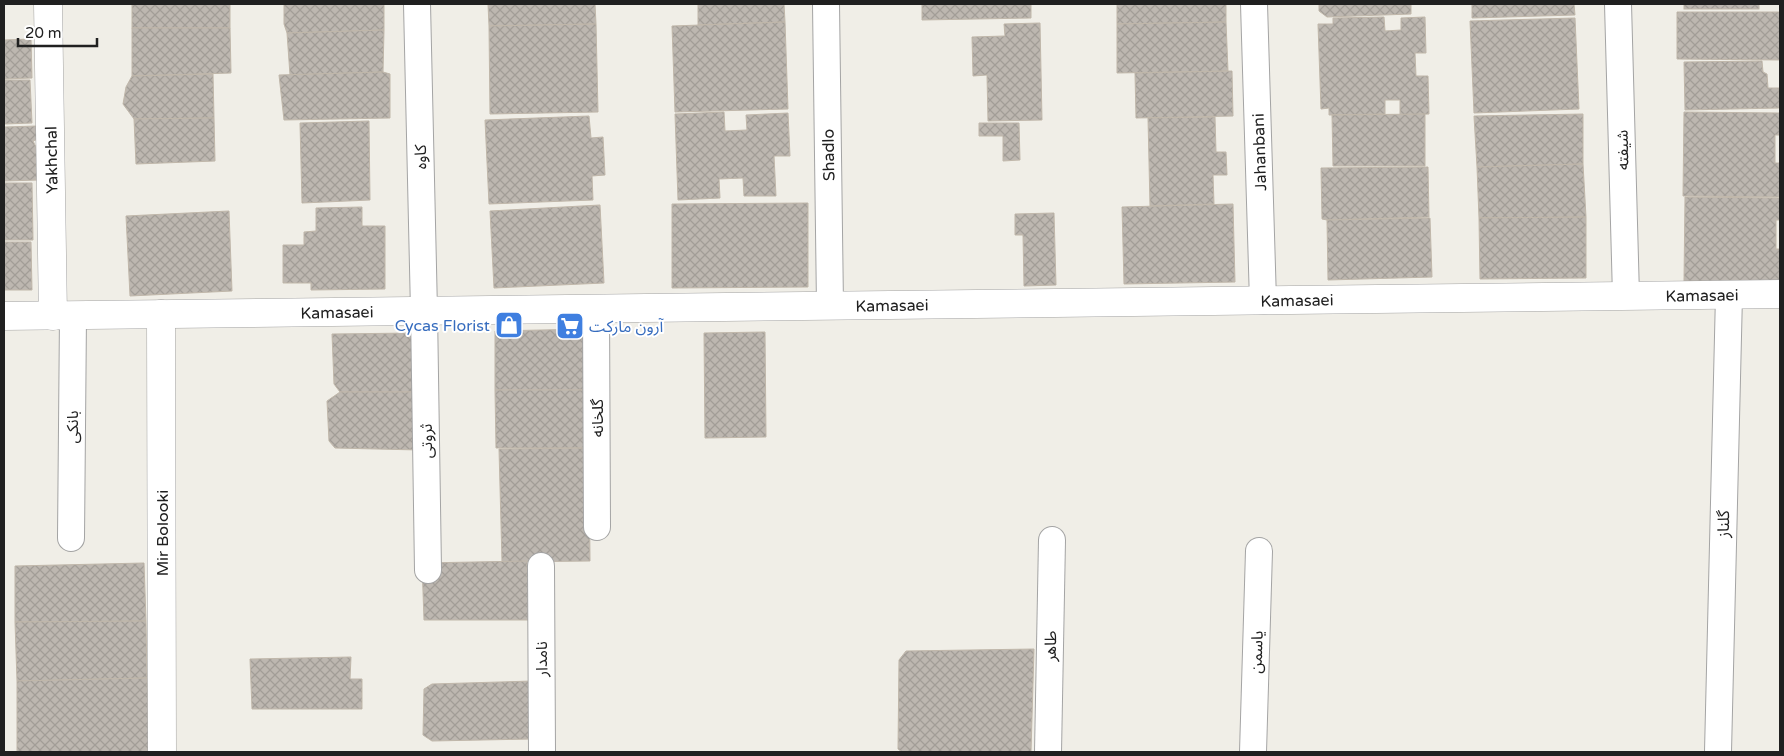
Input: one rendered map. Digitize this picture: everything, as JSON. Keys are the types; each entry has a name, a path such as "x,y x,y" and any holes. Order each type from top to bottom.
{"street":[{"name":"Yakhchal","path":"48,4 63,316"},
{"name":"کاوه","path":"417,4 424,311"},
{"name":"Shadlo","path":"826,4 830,306"},
{"name":"Jahanbani","path":"1254,4 1263,301"},
{"name":"شیفته","path":"1618,4 1626,296"},
{"name":"Kamasaei","path":"4,316 1780,294"},
{"name":"گلناز","path":"1718,752 1729,295"},
{"name":"گلخانه","path":"596,309 597,527"},
{"name":"ثروتی","path":"424,311 428,570"},
{"name":"Mir Bolooki","path":"161,314 162,752"},
{"name":"بانکی","path":"63,316 71,538"},
{"name":"طاهر","path":"1048,752 1052,540"},
{"name":"یاسمن","path":"1253,752 1259,551"},
{"name":"نامدار","path":"541,566 542,752"}],"building":[{"path":"132,4 230,4 230,28 132,28"},
{"path":"284,4 384,4 384,30 287,33 284,24"},
{"path":"488,4 595,4 596,24 489,26"},
{"path":"698,4 784,4 785,22 698,25"},
{"path":"922,4 1031,4 1031,18 922,20"},
{"path":"1117,4 1226,4 1226,22 1117,24"},
{"path":"1319,4 1411,4 1411,14 1327,17 1319,11"},
{"path":"1472,4 1574,4 1575,15 1472,18"},
{"path":"1684,4 1759,4 1759,9 1684,9"},
{"path":"1677,12 1780,12 1780,60 1677,59"},
{"path":"1384,17 1385,31 1401,30 1401,18 1425,17 1426,53 1415,53 1416,76 1428,76 1429,114 1400,115 1400,100 1385,100 1385,114 1329,115 1329,108 1321,109 1318,24 1333,24 1333,18"},
{"path":"1575,18 1579,109 1474,113 1470,21"},
{"path":"785,22 788,109 675,112 672,26"},
{"path":"1226,22 1228,71 1117,73 1117,24"},
{"path":"1040,23 1042,120 988,121 987,75 973,76 972,37 1005,36 1004,24"},
{"path":"596,24 598,112 490,114 489,26"},
{"path":"132,28 230,28 231,73 132,76"},
{"path":"384,30 383,72 290,75 287,33"},
{"path":"31,39 32,78 4,79 4,40"},
{"path":"1762,61 1763,72 1767,74 1768,88 1779,88 1780,108 1685,110 1684,62"},
{"path":"1232,71 1233,116 1136,118 1135,73"},
{"path":"383,72 390,74 390,118 284,120 279,75"},
{"path":"213,74 214,118 134,119 123,104 126,87 132,76"},
{"path":"4,80 30,80 32,123 4,124"},
{"path":"724,112 725,131 747,130 746,115 788,113 790,156 774,156 776,196 744,196 743,178 719,179 720,198 678,200 675,114"},
{"path":"1684,112 1780,113 1780,135 1775,135 1775,163 1780,163 1780,197 1683,196"},
{"path":"1425,114 1425,166 1333,166 1332,115"},
{"path":"1583,114 1583,164 1477,167 1474,116"},
{"path":"589,116 591,138 603,137 605,175 592,176 593,200 489,204 485,120"},
{"path":"1215,117 1216,152 1226,152 1227,175 1213,175 1214,204 1150,206 1148,118"},
{"path":"214,118 215,161 136,164 134,119"},
{"path":"369,121 370,200 302,203 300,123"},
{"path":"979,123 1019,123 1020,160 1003,161 1003,136 979,136"},
{"path":"37,126 38,139 33,141 39,153 36,166 39,170 39,180 4,181 4,127"},
{"path":"1583,164 1586,217 1479,218 1477,167"},
{"path":"1428,167 1429,217 1322,219 1321,168"},
{"path":"4,183 32,183 33,240 4,240"},
{"path":"1685,197 1780,198 1780,220 1776,220 1776,249 1780,249 1780,282 1684,281"},
{"path":"808,203 808,287 672,288 672,204"},
{"path":"1233,204 1235,282 1124,284 1122,207"},
{"path":"600,205 604,283 494,288 490,211"},
{"path":"362,207 362,226 385,226 385,289 311,290 311,283 283,283 283,245 304,245 304,232 316,231 316,208"},
{"path":"229,211 232,291 130,296 126,216"},
{"path":"1054,213 1056,285 1024,286 1023,235 1015,235 1015,214"},
{"path":"1586,217 1586,278 1480,279 1479,218"},
{"path":"1430,218 1432,277 1328,280 1327,220"},
{"path":"4,242 31,242 32,290 4,290"},
{"path":"587,329 587,390 495,390 495,331"},
{"path":"765,332 766,437 705,438 704,333"},
{"path":"413,333 421,392 340,392 334,384 332,334"},
{"path":"495,390 587,390 587,448 496,448"},
{"path":"340,392 419,392 419,450 335,448 329,441 327,401"},
{"path":"589,448 590,561 502,562 499,449"},
{"path":"527,561 528,620 424,620 422,563"},
{"path":"144,563 146,621 15,622 15,566"},
{"path":"146,621 147,678 17,681 15,622"},
{"path":"1034,649 1031,752 902,752 898,749 899,660 906,651"},
{"path":"351,657 350,679 362,679 362,709 252,709 250,659"},
{"path":"147,678 149,752 17,752 17,681"},
{"path":"533,681 532,739 432,741 423,735 424,689 432,684"}],"place":[{"name":"Cycas Florist","path":"509,325"},
{"name":"آرون مارکت","path":"570,326"}]}
